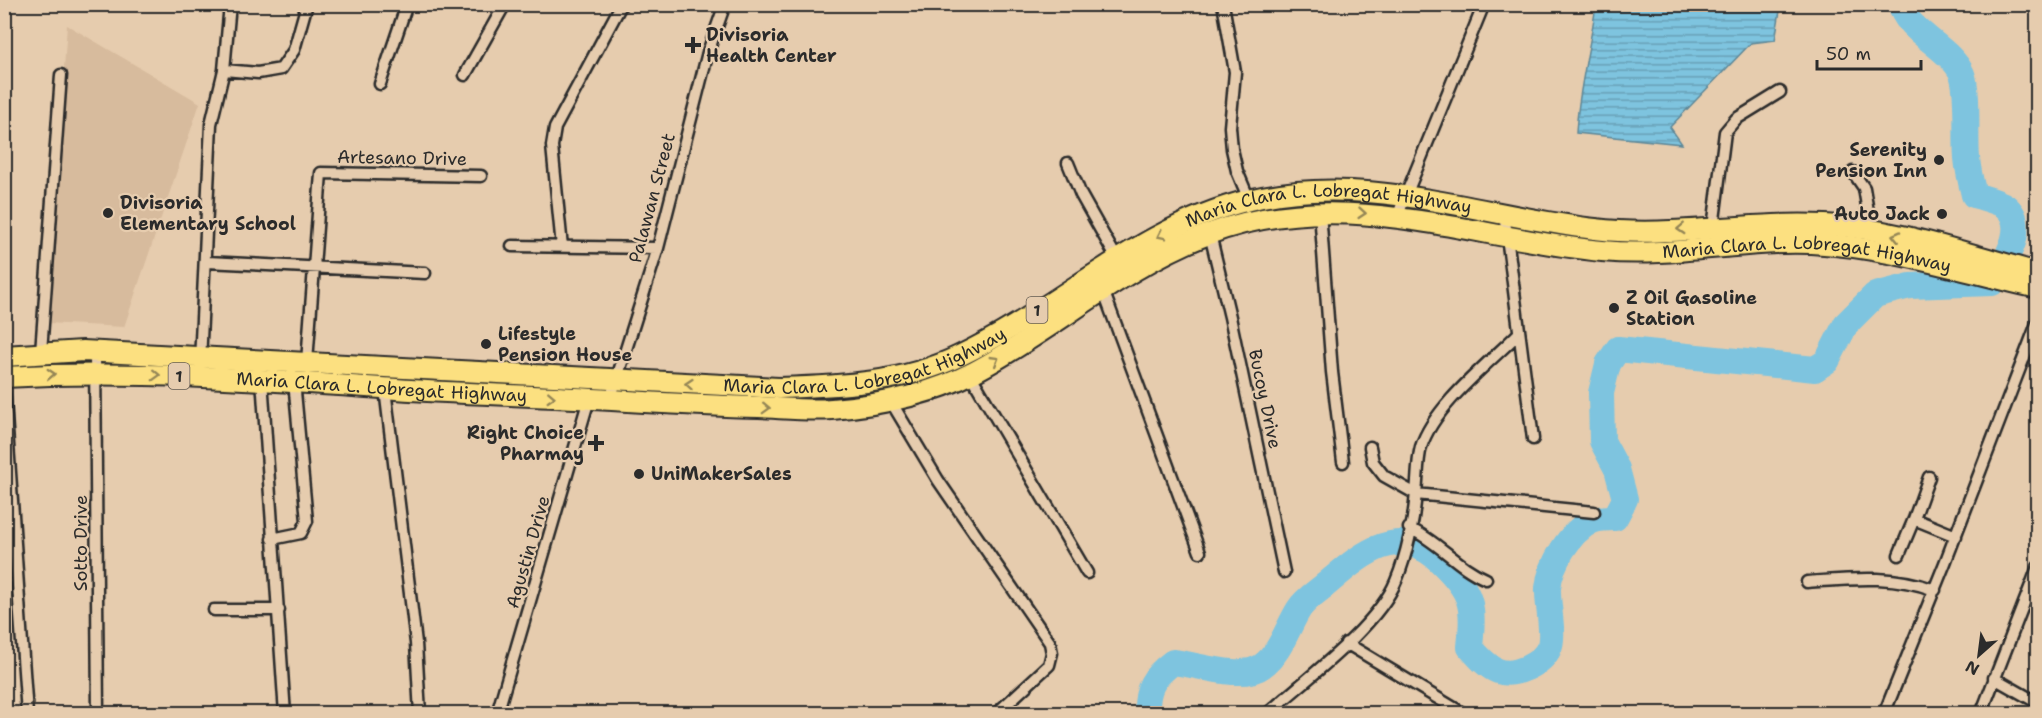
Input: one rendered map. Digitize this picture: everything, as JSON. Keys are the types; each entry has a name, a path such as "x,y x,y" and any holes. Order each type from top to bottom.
{"highway":[{"name":"Maria Clara L. Lobregat Highway","path":"4,356 41,351 201,356 396,369 615,378 700,385 779,388 825,386 898,377 960,356 1117,259 1207,224 1249,200 1305,192 1353,191 1405,196 1617,231 1826,225 1871,230 1971,264"},
{"name":"Maria Clara L. Lobregat Highway","path":"4,377 97,373 262,379 385,389 826,409 890,400 970,374 1103,290 1177,248 1207,224 1320,211 1397,217 1606,251 1692,251 1806,243 1860,247 2024,274 2037,288"}],"street":[{"path":"200,377 207,262 211,124 224,70 230,4"},
{"path":"224,70 258,73 281,69 294,50 307,4"},
{"path":"380,84 407,4"},
{"path":"465,75 505,4"},
{"name":"Palawan Street","path":"610,400 615,378 658,248 708,52 725,4"},
{"path":"1223,4 1235,72 1230,127 1232,149 1257,219"},
{"path":"1397,217 1484,4"},
{"path":"562,247 552,146 555,128 618,6"},
{"path":"41,351 61,75"},
{"path":"1713,228 1725,132 1736,119 1780,92"},
{"path":"1068,164 1081,195 1117,259"},
{"path":"1853,172 1864,189 1871,230"},
{"name":"Artesano Drive","path":"314,268 321,173 482,176"},
{"path":"1320,211 1332,372 1343,462"},
{"path":"1504,213 1533,439"},
{"name":"Bucoy Drive","path":"1207,224 1284,572"},
{"path":"512,246 658,248"},
{"path":"207,262 425,273"},
{"path":"307,362 314,268"},
{"path":"1103,290 1200,552"},
{"path":"1884,714 1935,590 2037,321"},
{"path":"1267,714 1346,643 1381,607 1396,582 1402,563 1416,494 1419,456 1430,429 1448,405 1518,334"},
{"name":"Sotto Drive","path":"95,352 97,373 98,714"},
{"path":"970,374 1087,573"},
{"path":"262,379 285,714"},
{"path":"272,539 301,533 307,521 294,381"},
{"path":"4,387 23,625 27,714"},
{"path":"385,389 415,631 420,714"},
{"name":"Agustin Drive","path":"497,714 589,399"},
{"path":"890,400 938,480 1050,643 1049,664 1041,675 996,714"},
{"path":"1370,447 1373,462 1384,476 1416,494 1594,512"},
{"path":"1899,555 1929,477"},
{"path":"1914,519 1956,536"},
{"path":"1409,528 1422,533 1474,574 1486,579"},
{"path":"1981,714 2037,567"},
{"path":"1807,582 1881,577 1916,582 1935,590"},
{"path":"214,610 279,610"},
{"path":"1346,643 1464,714"},
{"path":"1994,678 2037,702"}],"shaded area":[{"name":"Divisoria Elementary School","path":"67,25 200,103 124,327 46,323"}],"water":[{"path":"1592,5 1781,5 1775,40 1751,43 1670,127 1682,144 1576,133 1581,88 1595,12"}],"waterway":[{"path":"1147,714 1148,697 1152,684 1160,673 1173,662 1231,672 1243,672 1262,666 1274,654 1299,609 1309,598 1369,552 1397,543 1411,544 1426,550 1460,582 1471,610 1470,647 1483,661 1498,671 1512,672 1527,668 1545,654 1551,642 1548,588 1553,569 1562,550 1576,532 1592,521 1615,518 1625,499 1617,469 1602,441 1601,393 1608,364 1618,349 1815,369 1827,361 1846,324 1875,295 1910,286 1992,283 2008,255 2015,234 2012,214 2005,206 1974,195 1967,158 1966,103 1962,74 1948,56 1910,22 1901,4"}],"place":[{"name":"Divisoria Health Center","path":"693,45"},
{"name":"Serenity Pension Inn","path":"1939,160"},
{"name":"Divisoria Elementary School","path":"108,213"},
{"name":"Auto Jack","path":"1942,214"},
{"name":"Z Oil Gasoline Station","path":"1614,308"},
{"name":"Lifestyle Pension House","path":"486,344"},
{"name":"Right Choice Pharmay","path":"596,443"},
{"name":"UniMakerSales","path":"639,474"}]}
